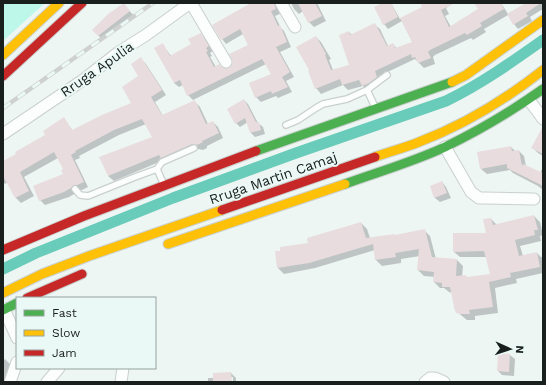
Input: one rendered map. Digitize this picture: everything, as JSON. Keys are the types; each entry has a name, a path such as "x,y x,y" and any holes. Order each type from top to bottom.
{"main road":[{"path":"3,55 59,3"},
{"path":"3,76 82,3"},
{"path":"3,250 77,218 233,159 447,85 466,75 543,20"},
{"name":"Rruga Martin Camaj","path":"3,293 42,274 89,256 419,142 483,112 543,70"},
{"name":"Rruga Martin Camaj","path":"157,248 406,163 445,147 485,126 529,100 543,89"},
{"path":"29,297 90,271"},
{"path":"4,309 16,303"}],"street":[{"path":"190,3 226,62"},
{"name":"Rruga Apulia","path":"3,134 83,80 119,52 146,35 190,3"},
{"path":"281,3 295,28"},
{"path":"529,100 543,119"},
{"path":"445,147 471,192 475,196 484,198 534,199"},
{"path":"4,309 16,336"},
{"path":"10,382 16,365"},
{"path":"47,382 57,369"},
{"path":"121,382 123,369"},
{"path":"426,382 430,378 435,378 444,382"}],"lane":[{"path":"286,125 298,120 323,104 347,99 367,90 387,75"},
{"path":"367,90 376,109"},
{"path":"75,189 80,195 88,196 135,176 158,169 162,162 194,148"},
{"path":"158,169 164,185"}],"green space":[{"path":"3,3 45,3 3,41"}],"building":[{"path":"124,3 130,11 98,36 92,30 108,14"},
{"path":"251,3 274,3 276,9 271,11 278,26 280,25 287,42 276,47 290,72 282,77 288,87 272,94 271,91 255,98 249,83 271,74 262,59 187,96 180,80 174,83 154,48 163,43 170,56 191,44 188,39 201,33 209,46 206,48 208,51 206,52 214,67 219,64 223,68 229,68 233,62 229,54 248,45 240,29 221,40 212,25"},
{"path":"298,3 315,3 322,16 308,23"},
{"path":"382,3 391,3 398,17 383,25 374,7"},
{"path":"420,3 455,3 441,10 449,27 478,9 474,3 501,3 504,9 480,23 482,26 467,35 465,33 430,50 428,52 431,58 418,63 415,57 412,58 411,54 375,71 377,77 362,86 359,80 342,85 340,79 315,89 308,71 309,70 296,47 316,36 326,54 325,55 331,70 349,65 339,35 349,31 350,35 375,23 387,46 393,43 395,48 412,42 400,18 422,7"},
{"path":"526,3 541,3 526,13 528,16 513,25 507,14"},
{"path":"141,57 162,90 151,97 162,115 195,100 206,124 213,121 219,133 197,145 192,144 161,158 159,155 108,176 99,157 152,137 142,119 114,130 75,151 76,152 71,155 84,182 73,186 64,192 39,201 33,186 63,174 61,170 63,169 54,152 20,172 29,191 15,198 3,176 3,161 16,154 15,152 45,135 43,131 64,117 72,130 131,103 122,87 138,76 131,64"},
{"path":"244,99 256,122 259,122 261,130 250,133 245,118 235,124 227,109"},
{"path":"543,126 543,154 531,148"},
{"path":"511,146 512,151 519,150 522,166 523,164 543,173 543,186 507,168 507,164 480,169 477,152"},
{"path":"442,181 447,193 434,198 430,186"},
{"path":"534,215 538,230 534,230 535,235 515,240 519,256 537,252 540,267 510,273 511,277 489,282 493,307 469,310 470,314 456,313 450,287 442,287 442,283 433,282 434,272 417,270 419,249 395,253 396,257 375,260 373,244 309,263 277,268 275,251 280,251 280,247 308,243 307,238 361,222 366,238 395,235 425,229 432,257 457,259 456,276 466,275 467,277 490,274 484,251 453,252 453,233 486,233 483,219 491,218 493,225"},
{"path":"498,353 510,354 509,372 497,371"},
{"path":"231,372 232,382 213,382 213,373"}],"waterway":[{"path":"3,269 36,253 173,198 296,153 446,101 484,80 543,40"}],"railway":[{"path":"3,108 153,3"}],"traffic: fast":[{"path":"256,151 452,82"},
{"path":"345,184 408,162 445,147 496,120 543,89"},
{"path":"3,310 16,304"}],"traffic: slow":[{"path":"3,55 59,3"},
{"path":"452,82 466,75 543,20"},
{"path":"375,157 419,142 468,120 514,92 543,70"},
{"path":"168,244 345,184"},
{"path":"3,293 42,274 89,256 222,210"}],"traffic: jam":[{"path":"3,76 82,3"},
{"path":"3,250 84,216 256,151"},
{"path":"222,210 375,157"},
{"path":"29,297 82,274"}]}
